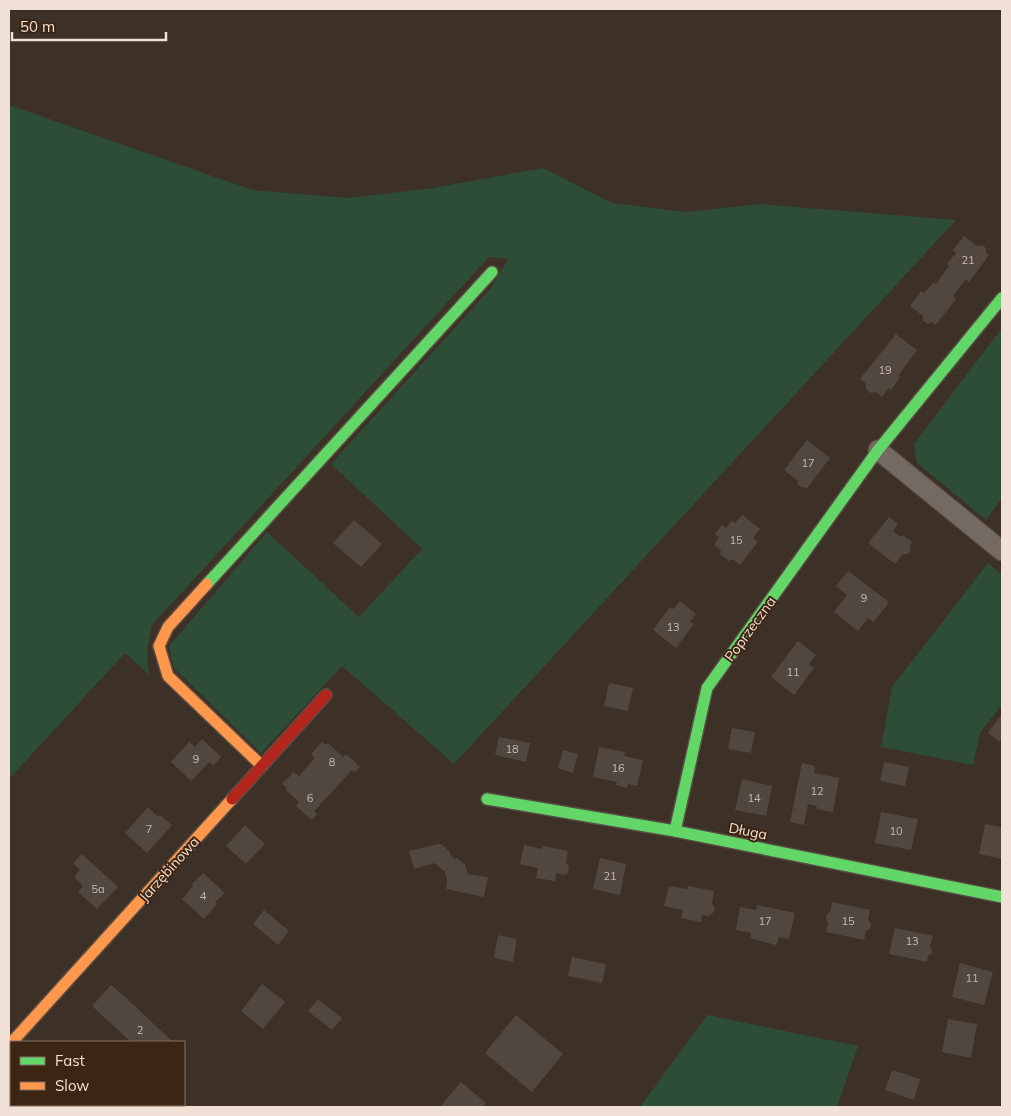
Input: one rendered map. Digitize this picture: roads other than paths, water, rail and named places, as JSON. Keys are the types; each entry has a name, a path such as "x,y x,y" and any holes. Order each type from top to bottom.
{"street":[{"path":"262,766 168,676 159,646 168,627 492,272"},
{"name":"Poprzeczna","path":"675,831 707,688 878,450 1002,298"},
{"path":"878,450 1002,551"},
{"name":"Jarzębinowa","path":"13,1041 326,695"},
{"name":"Długa","path":"487,800 675,831 1002,897"}]}
